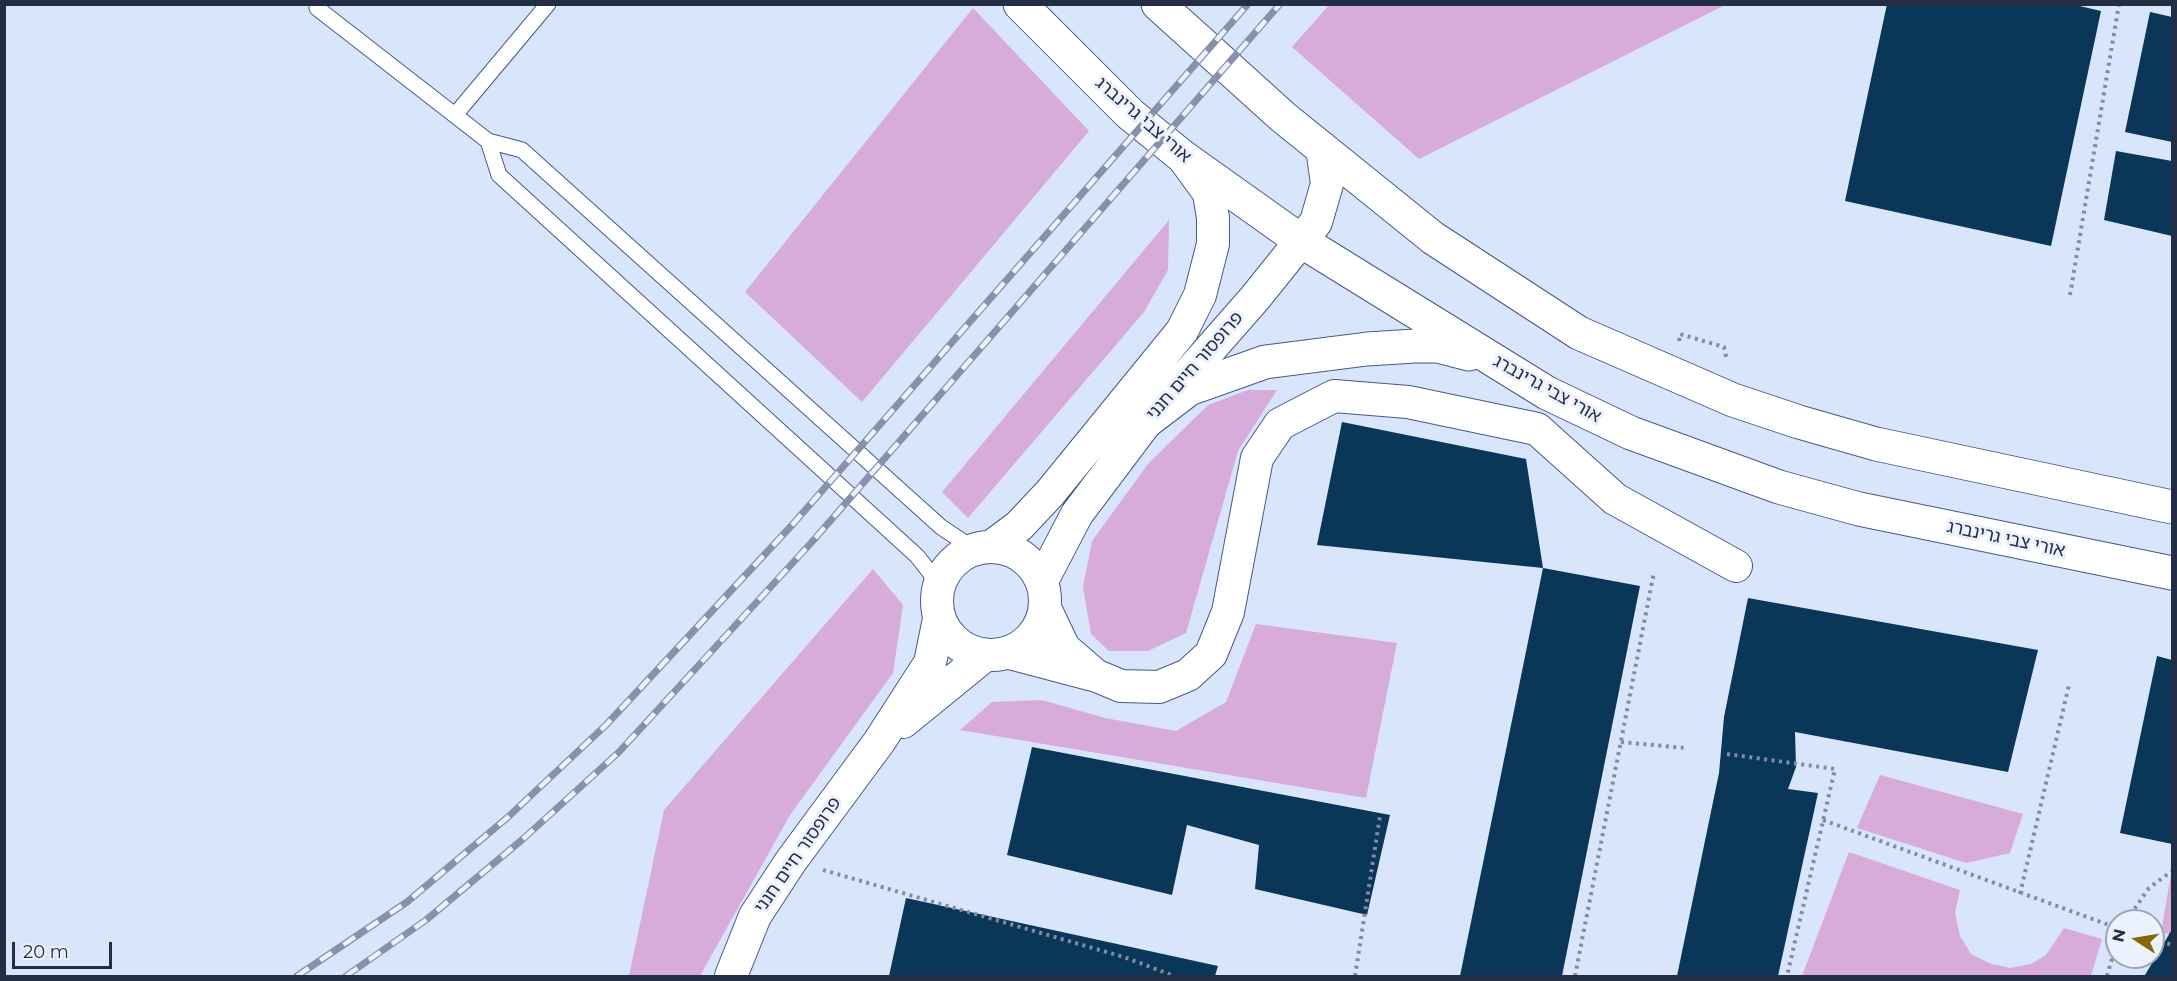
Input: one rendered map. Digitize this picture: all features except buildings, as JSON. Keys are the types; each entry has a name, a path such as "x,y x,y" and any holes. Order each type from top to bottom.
{"main road":[{"name":"אורי צבי גרינברג","path":"1020,4 1130,114 1183,157 1301,241 1546,393 1631,433 1779,487 1860,509 2172,573"},
{"path":"1158,4 1322,148 1433,238 1579,333 1733,400 1876,444 2172,507"},
{"path":"1147,422 1189,389 1265,362 1416,345 1438,346 1496,362"}],"street":[{"name":"פרופסור חיים חנני","path":"1044,595 1077,514 1147,422 1316,222 1326,192 1328,177 1322,148"},
{"name":"פרופסור חיים חנני","path":"983,547 1019,526 1050,493 1182,331 1200,295 1213,244 1213,218 1209,193 1183,157"},
{"path":"1097,676 1064,648 1034,567 1022,556 983,547 959,556 947,569 939,584 936,601 939,619 956,644 970,652 997,654 1097,676 1120,686 1159,687 1188,675 1211,654 1228,612 1257,458 1280,424 1334,396 1408,402 1537,429 1615,499 1736,566"},
{"path":"997,654 1023,646 1034,635 1044,595"},
{"name":"פרופסור חיים חנני","path":"732,976 755,916 791,861 879,742 930,663 939,619"},
{"name":"פרופסור חיים חנני","path":"879,742 997,654"}],"lane":[{"path":"455,115 548,4"},
{"path":"317,8 488,141 522,150 941,527 983,547"},
{"path":"488,141 499,175 917,556 939,584"}],"path":[{"path":"2070,295 2119,4"},
{"path":"1689,345 1678,342 1680,334 1724,347"},
{"path":"1575,976 1654,572"},
{"path":"2020,894 2069,686"},
{"path":"1621,742 1685,748"},
{"path":"1727,754 1835,769 1787,976"},
{"path":"1355,976 1380,816"},
{"path":"1823,820 2105,924"},
{"path":"791,861 1124,957 1174,976"},
{"path":"2134,909 2149,888 2172,871"}],"shaded area":[{"path":"1330,4 1725,5 1419,159 1292,47"},
{"path":"973,8 1089,131 862,402 745,292"},
{"path":"1169,220 1168,270 1144,312 968,518 942,492"},
{"path":"1248,390 1277,390 1238,451 1186,633 1148,651 1109,651 1091,634 1083,587 1092,541 1148,464 1208,405"},
{"path":"873,569 903,605 893,673 790,815 700,976 629,976 664,810"},
{"path":"1256,624 1397,643 1366,798 960,730 992,702 1042,700 1105,718 1176,731 1226,702"},
{"path":"1880,775 2023,814 2010,853 1966,863 1857,828"},
{"path":"1849,852 1960,890 1955,913 1960,936 1971,954 1989,963 2010,968 2031,964 2046,955 2064,928 2102,939 2091,976 1802,976"},
{"path":"2172,869 2172,935 2165,933 2165,909"}],"railway":[{"path":"297,976 407,902 508,817 606,725 793,524 1248,4"},
{"path":"346,976 426,920 523,839 619,752 811,543 1280,4"}]}
